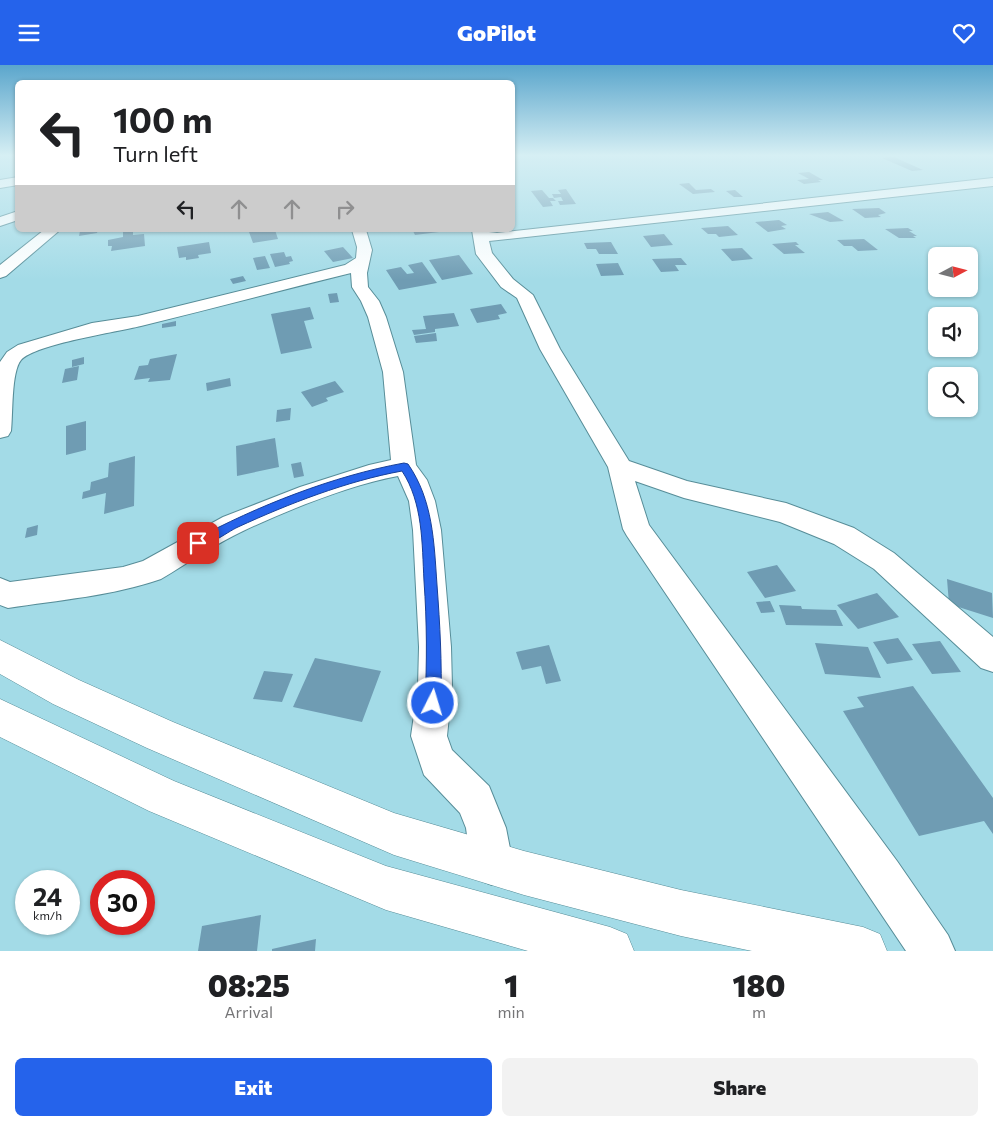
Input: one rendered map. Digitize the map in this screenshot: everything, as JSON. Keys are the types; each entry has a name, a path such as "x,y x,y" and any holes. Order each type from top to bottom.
{"main road":[{"path":"0,656 66,692 160,735 394,834 492,864 681,913 863,951"},
{"path":"3,724 162,797 386,888 610,951"}],"street":[{"path":"857,197 497,237 480,233 484,254 507,283 524,295 550,349 620,467 637,529 932,951"},
{"path":"0,222 15,216"},
{"path":"0,273 51,232"},
{"path":"360,232 366,248 360,273 360,287 370,301 377,317 393,372 404,466 414,480 422,501 428,530 435,647 435,687 429,736 438,762 475,801 486,828 492,864"},
{"path":"0,431 6,369 14,356 24,349 92,329 138,321 316,278 363,263"},
{"path":"0,591 8,595 123,579 150,571 233,524 309,494 378,471 404,466"},
{"path":"620,467 684,489 786,513 844,535 884,561 993,657"}],"building":[{"path":"536,197 553,198 556,201 550,201 553,206 543,207"},
{"path":"561,197 572,197 576,204 560,205 558,201 563,201"},
{"path":"879,208 886,213 878,215 881,217 865,218 852,209"},
{"path":"828,212 844,221 830,222 809,214"},
{"path":"779,220 787,225 781,226 786,229 768,232 755,222"},
{"path":"728,226 738,235 719,237 716,234 708,234 701,228"},
{"path":"908,228 913,231 909,231 917,236 913,236 916,238 899,238 885,229"},
{"path":"80,232 97,232 97,233 79,236"},
{"path":"123,232 133,232 133,235 144,234 145,246 111,251 112,246 108,246 108,240 123,237"},
{"path":"249,232 276,232 278,239 253,243"},
{"path":"414,232 439,232 415,235"},
{"path":"664,234 673,245 651,247 643,236"},
{"path":"864,239 878,250 858,251 852,246 844,246 837,240"},
{"path":"209,242 211,253 198,255 199,258 186,260 186,257 179,258 177,247"},
{"path":"611,242 618,254 599,254 596,249 587,249 584,243"},
{"path":"796,242 799,245 795,245 805,253 784,254 772,244"},
{"path":"343,247 353,258 333,262 324,251"},
{"path":"742,248 753,259 732,261 721,249"},
{"path":"284,252 286,257 291,256 293,261 289,262 290,264 275,267 270,254"},
{"path":"459,255 473,274 442,280 429,260"},
{"path":"265,256 270,268 257,270 253,258"},
{"path":"681,258 687,265 675,265 679,271 661,272 652,259"},
{"path":"422,262 437,283 399,290 386,270 401,267 407,274 414,273 408,265"},
{"path":"618,263 624,275 601,276 596,264"},
{"path":"243,276 246,281 233,284 230,279"},
{"path":"337,293 339,302 330,303 328,294"},
{"path":"501,304 507,313 498,315 500,319 477,323 470,309"},
{"path":"310,307 314,319 304,321 312,348 281,354 271,314"},
{"path":"454,313 459,326 435,329 435,332 414,335 412,330 426,329 423,316"},
{"path":"176,321 176,326 162,328 162,324"},
{"path":"436,333 437,341 416,343 414,336"},
{"path":"177,354 170,380 148,382 150,378 134,380 139,366 148,365 150,359"},
{"path":"84,357 84,364 72,367 72,360"},
{"path":"79,366 77,380 62,383 65,369"},
{"path":"230,378 231,386 207,391 206,383"},
{"path":"335,381 344,392 326,398 328,401 312,407 301,392"},
{"path":"291,408 290,420 276,422 277,410"},
{"path":"86,421 86,450 66,455 66,426"},
{"path":"275,438 279,467 237,476 236,446"},
{"path":"135,456 134,506 104,514 106,493 82,499 83,492 90,490 91,482 108,477 109,463"},
{"path":"301,462 304,476 294,478 291,464"},
{"path":"38,525 37,535 25,538 27,528"},
{"path":"777,565 796,591 765,598 747,572"},
{"path":"947,579 992,593 993,618 949,604"},
{"path":"877,593 899,617 858,629 837,605"},
{"path":"770,601 775,612 761,613 756,602"},
{"path":"779,605 801,606 802,609 836,610 843,626 786,625"},
{"path":"898,638 913,660 887,664 873,642"},
{"path":"940,641 961,672 932,674 912,644"},
{"path":"815,643 868,647 881,678 825,674"},
{"path":"549,645 561,681 546,684 541,666 522,670 516,652"},
{"path":"315,658 381,671 362,722 293,707"},
{"path":"264,671 293,674 282,702 253,699"},
{"path":"913,686 993,798 993,834 984,821 919,836 843,711 864,707 857,697"},
{"path":"261,915 257,951 198,951 202,926"},
{"path":"316,939 315,951 272,951 272,949"}],"route":[{"path":"198,543 233,524 309,494 378,471 404,466 414,480 422,501 428,530 435,647 433,703"}]}
